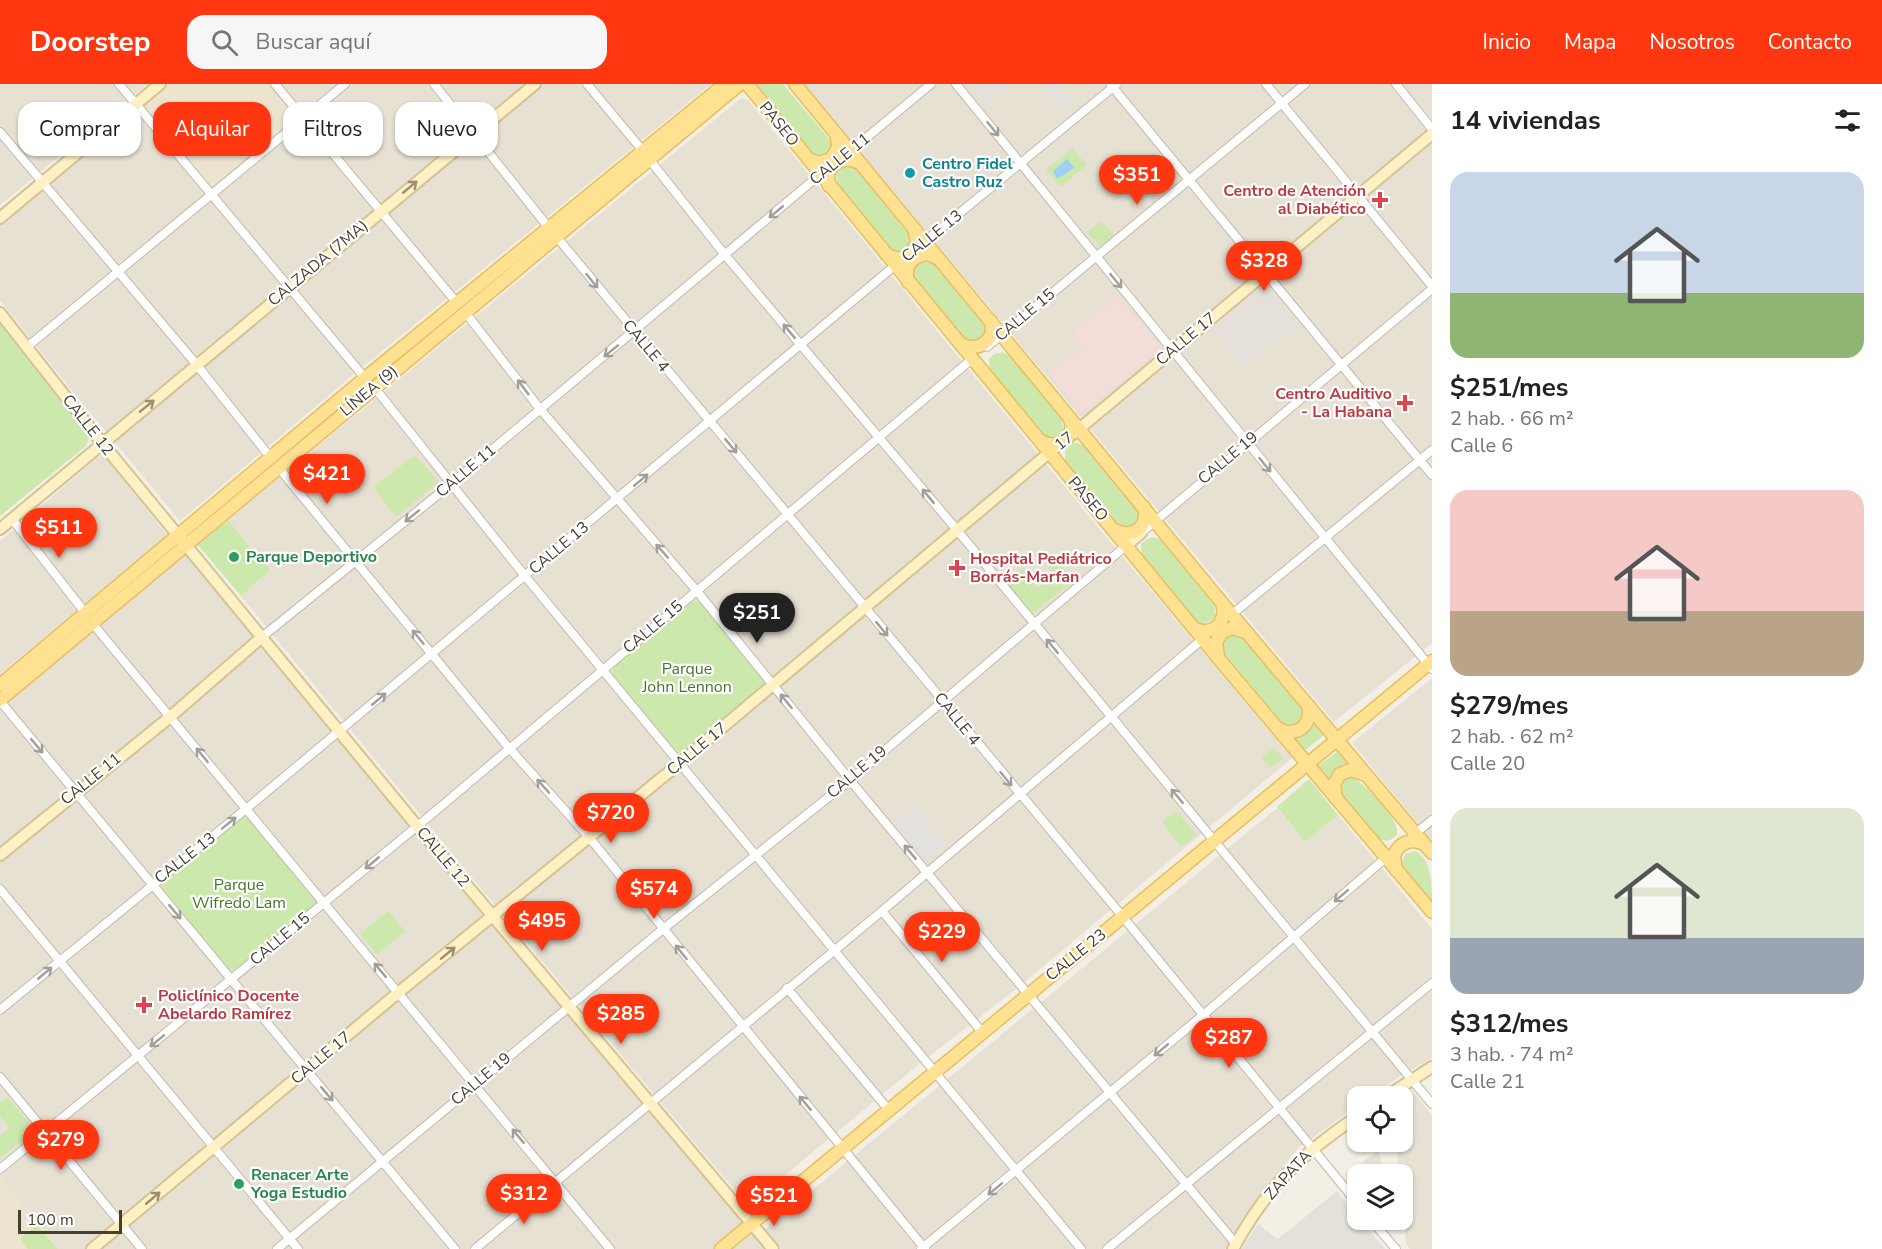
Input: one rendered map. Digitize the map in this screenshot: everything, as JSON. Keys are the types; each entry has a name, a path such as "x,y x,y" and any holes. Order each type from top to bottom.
{"main road":[{"path":"138,102 160,84"},
{"name":"CALZADA (7MA)","path":"498,114 535,84"},
{"name":"LÍNEA (9)","path":"646,155 724,84"},
{"name":"LÍNEA (9)","path":"0,701 89,619 274,462 646,155 740,84"},
{"name":"PASEO","path":"747,84 1219,659 1432,912"},
{"path":"795,84 1222,603 1430,850"},
{"name":"CALLE 17","path":"1079,429 1432,134"},
{"path":"807,158 819,163 831,159 838,148 837,135"},
{"path":"0,218 75,156"},
{"name":"CALZADA (7MA)","path":"12,519 447,156"},
{"path":"830,186 828,174 835,163 847,159 860,163"},
{"path":"883,251 893,258 909,255 916,242 914,229"},
{"path":"911,286 906,274 913,259 927,254 939,259"},
{"name":"CALLE 12","path":"0,313 102,442 417,826 773,1249"},
{"path":"961,344 973,348 984,345 992,333 991,321"},
{"path":"976,364 986,348 1000,343 1011,348"},
{"path":"1040,441 1053,445 1065,441 1071,430 1070,418"},
{"name":"17","path":"1050,453 1079,429"},
{"name":"CALLE 17","path":"92,1249 399,992 680,763 1050,453"},
{"path":"1114,530 1126,534 1138,530 1145,519 1144,507"},
{"path":"0,529 12,519"},
{"path":"1136,556 1135,544 1141,533 1153,529 1165,532"},
{"name":"CALLE 19","path":"1127,545 1141,533"},
{"path":"1194,628 1206,632 1218,627 1224,616 1222,603"},
{"name":"LÍNEA (9)","path":"0,685 89,619"},
{"path":"1219,659 1215,648 1222,632 1239,628 1249,634"},
{"name":"CALLE 11","path":"0,855 170,717 262,637"},
{"name":"CALLE 23","path":"721,1249 934,1071 1431,665"},
{"path":"1279,729 1291,733 1303,728 1309,718 1308,705"},
{"path":"1337,801 1333,789 1340,774 1357,770 1367,776"},
{"path":"1374,843 1386,847 1397,842 1404,831 1402,818"},
{"path":"1397,872 1393,861 1401,846 1411,841 1430,850"},
{"path":"1403,1086 1432,1067"},
{"name":"ZAPATA","path":"1235,1247 1271,1191 1311,1149 1347,1124"}],"street":[{"path":"119,84 134,102"},
{"path":"275,84 290,102"},
{"path":"323,102 345,84"},
{"name":"CALLE 4","path":"434,84 448,102"},
{"path":"587,84 725,255 957,530 1110,718 1432,1104"},
{"name":"CALLE 11","path":"262,637 451,484 931,84"},
{"path":"956,84 1431,665"},
{"path":"1266,84 1432,287"},
{"name":"CALLE 15","path":"986,348 1305,84"},
{"path":"1396,84 1432,129"},
{"path":"1113,85 1432,476"},
{"name":"CALLE 13","path":"0,1010 432,655 895,266 1022,164 1113,85"},
{"path":"141,110 369,383 525,576 1081,1249"},
{"path":"0,132 197,364 274,462 509,748 588,836 923,1248 1112,1092 1432,820"},
{"path":"27,347 283,135"},
{"path":"335,156 461,308 540,410 696,590 850,780 1112,1092 1235,1247"},
{"name":"CALLE 4","path":"492,156 634,332 1123,917 1347,1191"},
{"name":"CALLE 19","path":"1141,533 1432,287"},
{"name":"CALLE 15","path":"0,1170 417,826 879,437 976,364"},
{"path":"476,1249 928,873 1203,639 1432,450"},
{"path":"12,519 89,619 610,1249"},
{"name":"CALLE 19","path":"277,1249 663,929 850,780 941,700 1127,545"},
{"path":"0,701 455,1249"},
{"path":"0,889 298,1249"},
{"path":"882,911 982,1032"},
{"path":"1107,1249 1432,983"},
{"path":"787,988 888,1109"},
{"path":"0,1077 142,1249"},
{"path":"1380,1230 1396,1249"}],"shaded area":[{"path":"0,84 147,84 125,102 18,102 18,156 60,156 0,205"},
{"path":"169,84 711,84 355,373 180,521 0,300 0,224 82,156 141,156 141,107"},
{"path":"170,84 267,84 283,103 283,128 271,138 271,102 153,102 153,115 145,105"},
{"path":"804,84 1432,84 1432,643 1334,722"},
{"path":"970,84 1008,84 984,103"},
{"path":"1049,84 1056,84 1071,102 1061,110 1043,89"},
{"path":"741,98 748,100 1096,525 1292,758 1015,990 919,1064 748,1206 478,885 241,596 270,570 228,520"},
{"path":"186,156 249,156 211,187"},
{"path":"1262,283 1297,325 1243,368 1209,326"},
{"path":"1118,296 1161,349 1082,413 1050,374 1083,347 1072,334"},
{"path":"102,454 168,536 0,674 0,541"},
{"path":"187,545 771,1249 0,1249 0,902 6,897 0,889 0,700"},
{"path":"1432,678 1432,841 1352,743"},
{"path":"914,807 945,844 926,860 895,823"},
{"path":"1277,808 1305,842 1338,815 1432,929 1432,1058 1386,1086 1347,1086 1347,1113 1298,1148 1266,1187 1225,1249 782,1249 765,1229"},
{"path":"1413,1091 1432,1115 1432,1249 1410,1249 1406,1244 1405,1230 1413,1230 1413,1164 1398,1164 1397,1152 1413,1152"},
{"path":"1376,1152 1379,1152 1381,1164 1360,1164"},
{"path":"0,1176 59,1249 0,1249"},
{"path":"1337,1191 1347,1204 1347,1230 1369,1230 1385,1249 1242,1249 1258,1224 1278,1239"}],"green space":[{"path":"759,84 783,84 830,140 832,147 828,157 813,158 758,89"},
{"path":"1072,148 1087,165 1061,187 1046,170"},
{"path":"848,165 857,169 908,234 909,245 905,249 898,252 890,249 838,185 836,174 840,168"},
{"path":"1101,221 1114,235 1100,247 1087,233"},
{"path":"921,258 932,261 985,326 987,329 981,342 967,341 913,277 912,265"},
{"path":"0,324 89,438 86,446 0,516"},
{"path":"1002,352 1009,355 1062,420 1063,431 1058,437 1043,435 990,371 989,359 994,354"},
{"path":"1077,443 1084,446 1138,510 1138,521 1130,528 1119,526 1065,461 1065,450 1070,444"},
{"path":"415,455 439,482 396,517 373,487"},
{"name":"Parque Deportivo","path":"228,520 270,570 241,596 198,545"},
{"path":"1154,537 1161,540 1214,605 1215,616 1211,620 1204,623 1196,620 1142,556 1141,544"},
{"path":"1058,561 1074,581 1032,614 1005,581 1022,568 1038,588 1054,575 1048,568"},
{"name":"Parque John Lennon","path":"691,601 702,602 765,678 764,685 685,753 675,753 612,675 613,667"},
{"path":"1226,633 1241,635 1303,710 1304,717 1295,728 1284,725 1222,650 1221,639"},
{"path":"1314,720 1324,735 1303,752 1292,738"},
{"path":"1274,748 1283,758 1270,768 1261,757"},
{"path":"1338,751 1349,765 1331,776 1326,783 1316,767"},
{"path":"1347,775 1370,791 1393,819 1397,834 1393,838 1386,841 1377,838 1339,793 1339,782"},
{"path":"1309,779 1338,815 1305,842 1277,807"},
{"path":"1177,811 1196,835 1181,847 1162,822"},
{"name":"Parque Wifredo Lam","path":"243,817 250,818 316,897 317,904 235,970 226,968 162,887 162,881"},
{"path":"1415,851 1421,855 1428,866 1432,904 1402,865 1405,854"},
{"path":"388,911 405,931 377,955 360,934"},
{"path":"7,1097 36,1130 0,1158 0,1136 9,1128 0,1116 0,1103"},
{"path":"37,1225 58,1249 28,1249 20,1239"}],"water":[{"path":"1067,159 1074,168 1057,179 1053,171"}],"place":[{"name":"Centro Fidel Castro Ruz","path":"910,173"},
{"name":"Centro de Atención al Diabético","path":"1380,200"},
{"name":"Centro Auditivo - La Habana","path":"1405,403"},
{"name":"Parque Deportivo","path":"234,557"},
{"name":"Hospital Pediátrico Borrás-Marfan","path":"957,568"},
{"name":"Policlínico Docente Abelardo Ramírez","path":"144,1005"},
{"name":"Renacer Arte Yoga Estudio","path":"239,1184"}]}
